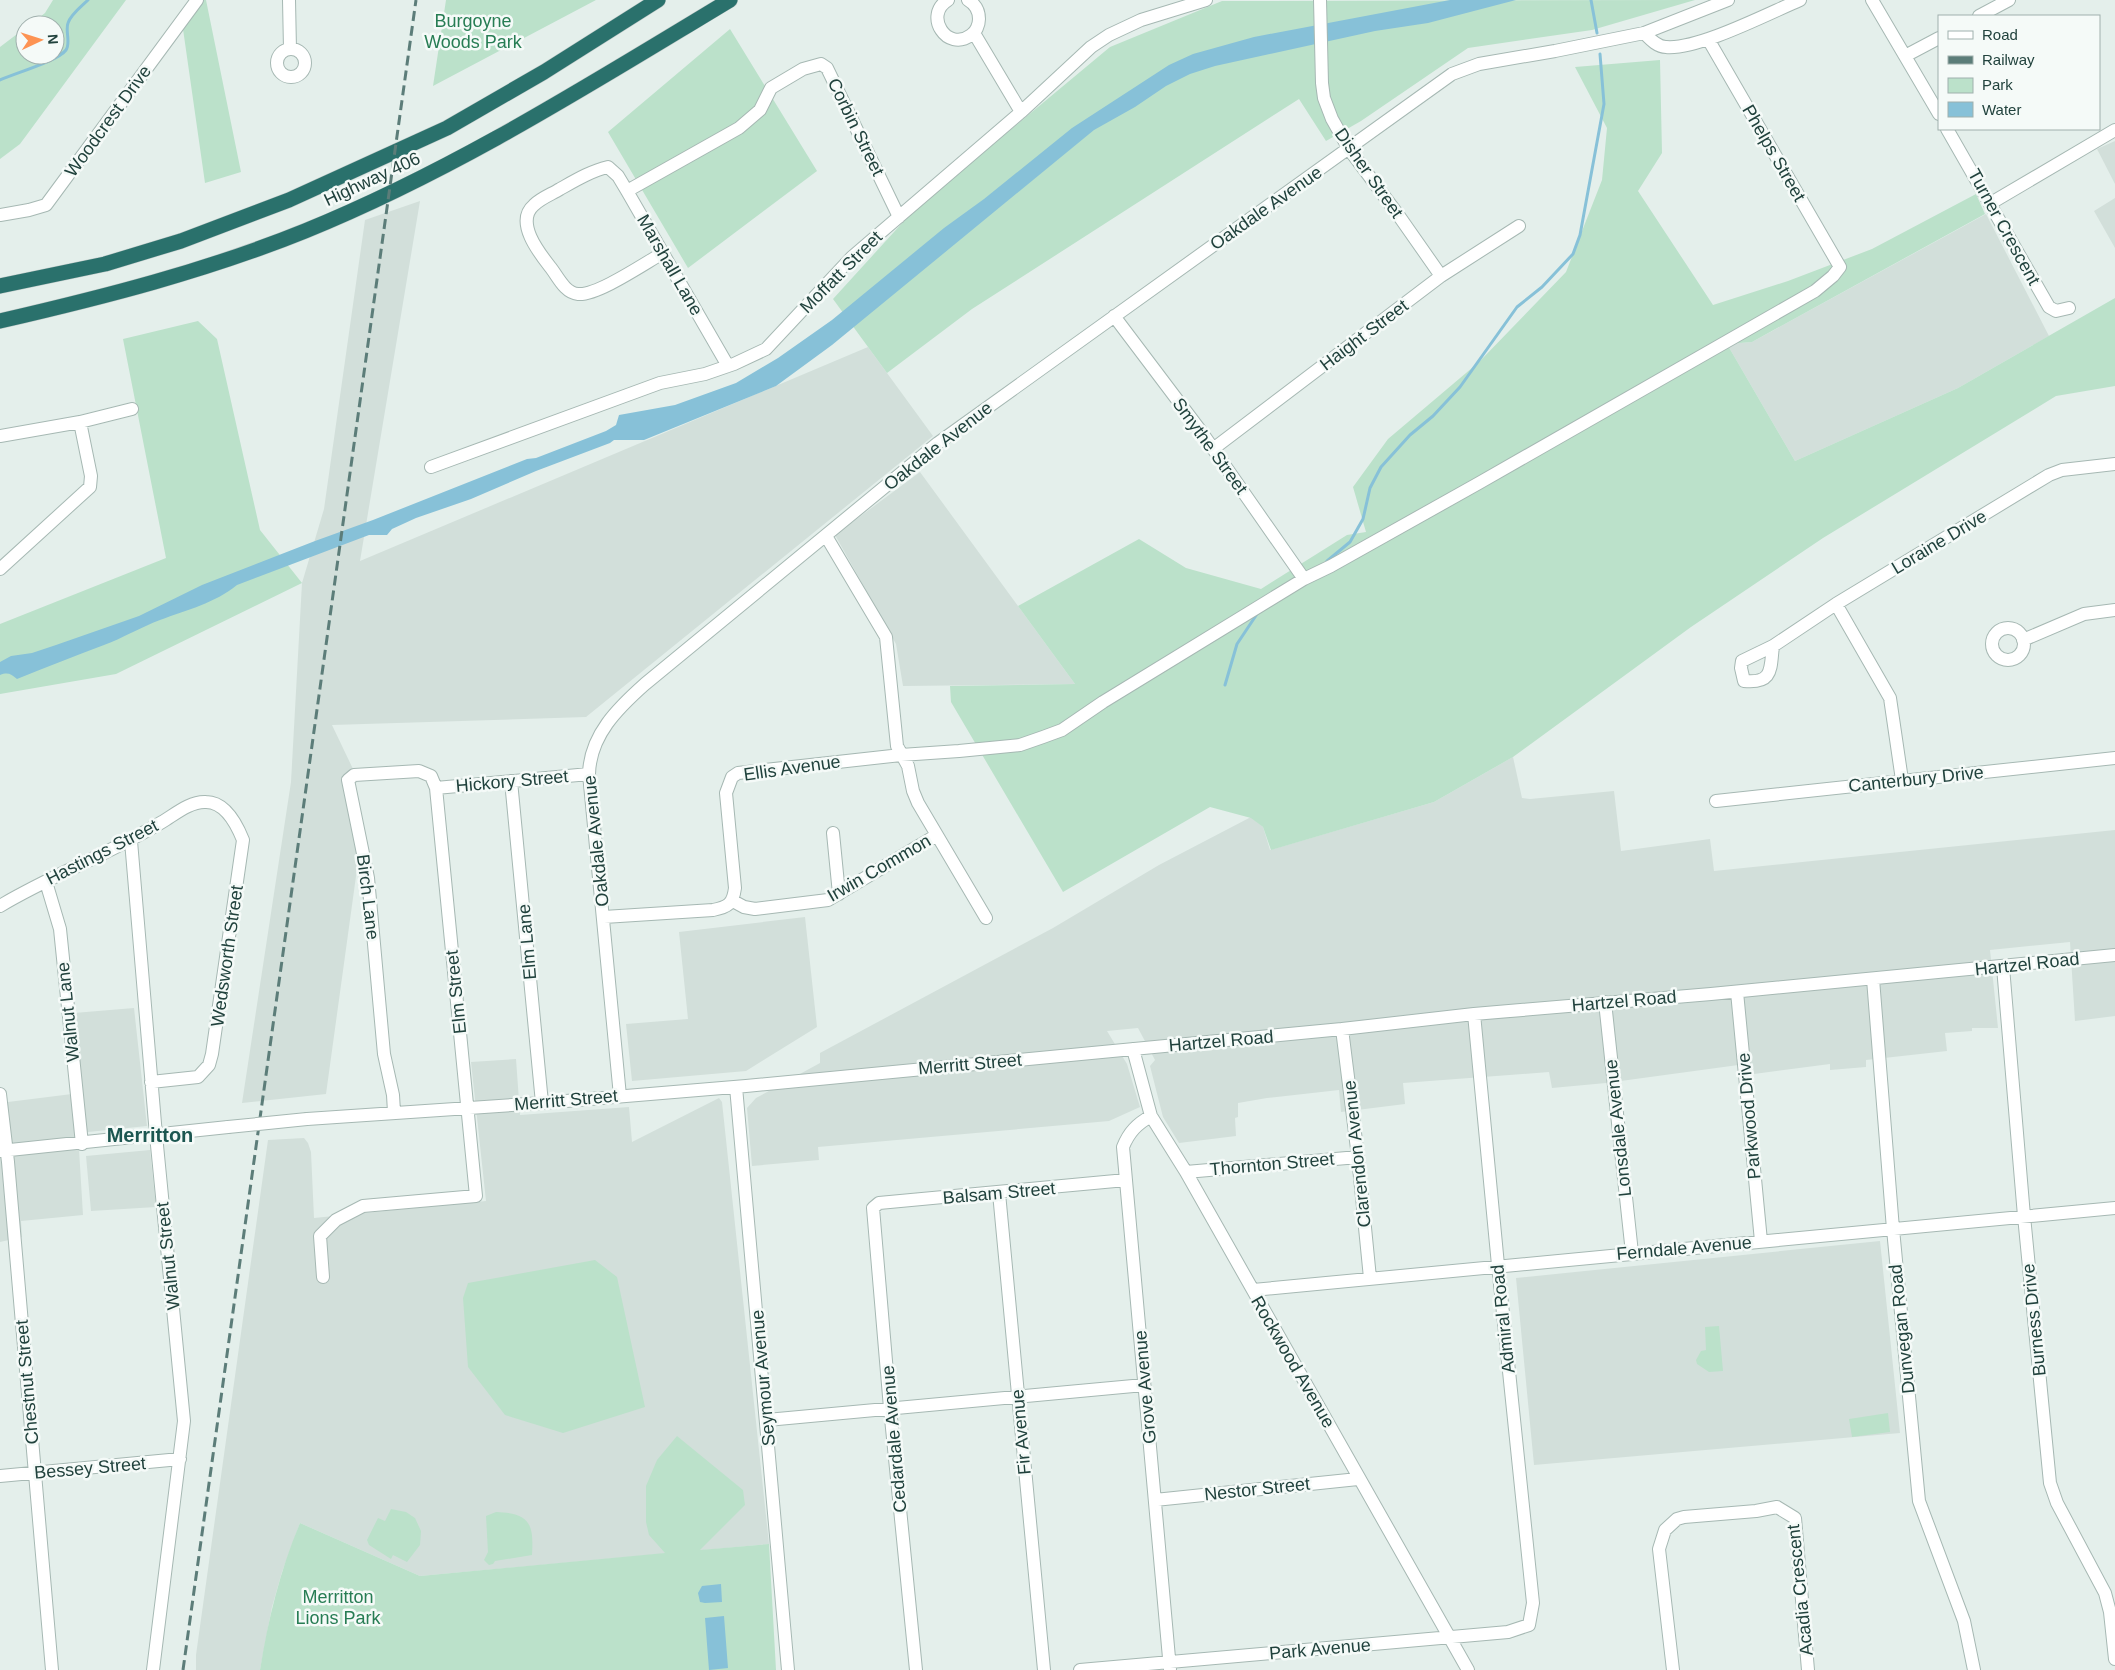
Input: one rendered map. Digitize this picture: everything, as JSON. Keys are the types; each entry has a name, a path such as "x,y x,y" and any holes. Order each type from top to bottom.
{"highway":[{"name":"Highway 406","path":"0,286 105,264 181,240 288,200 447,128 544,72 658,0"},
{"name":"Highway 406","path":"0,321 73,305 199,270 305,231 418,180 508,133 730,0"}],"street":[{"name":"Woodcrest Drive","path":"0,215 46,205 197,0"},
{"path":"289,0 290,49"},
{"path":"948,0 940,6 937,20 942,33 954,40 962,40 974,33 979,20 976,7 968,0"},
{"name":"Moffatt Street","path":"432,466 660,383 705,374 728,366 766,349 852,257 1021,112 1091,47 1109,35 1141,20 1206,0"},
{"name":"Disher Street","path":"1320,0 1321,70 1324,98 1332,119 1349,149 1441,276"},
{"path":"1728,0 1644,33 1655,43 1665,48 1679,46 1708,39 1800,0"},
{"path":"1872,0 1938,112"},
{"path":"1981,15 2010,0"},
{"path":"974,33 1021,112"},
{"name":"Oakdale Avenue","path":"620,1096 589,774 589,763 594,748 615,711 645,684 938,443 1452,74 1479,64 1644,33"},
{"name":"Phelps Street","path":"1304,579 1418,518 1746,332 1815,291 1833,276 1840,267 1708,39"},
{"path":"1904,56 1938,39"},
{"name":"Corbin Street","path":"627,191 739,128 760,110 771,88 803,69 821,64 827,68 899,217"},
{"name":"Turner Crescent","path":"1948,130 2049,307 2056,311 2069,308"},
{"path":"1991,203 2115,130"},
{"name":"Marshall Lane","path":"663,252 608,284 589,292 577,294 565,287 528,232 527,219 532,206 581,177 595,170 608,167 618,176 663,252 728,366"},
{"name":"Haight Street","path":"1214,449 1441,276 1519,226"},
{"name":"Smythe Street","path":"1114,316 1214,449 1304,579"},
{"path":"0,436 80,422 132,409"},
{"path":"0,569 90,487 92,476 80,422"},
{"name":"Loraine Drive","path":"1773,646 1836,604 2049,475 2062,470 2115,464"},
{"path":"826,536 886,637 897,746 908,766 913,791 918,803 986,918"},
{"path":"901,755 1020,745 1062,730 1103,702 1304,579"},
{"path":"1836,604 1890,698 1902,780"},
{"path":"2023,640 2084,614 2115,610"},
{"name":"Ellis Avenue","path":"733,901 734,888 726,793 732,777 738,773 753,770 901,755"},
{"name":"Canterbury Drive","path":"1716,801 2115,758"},
{"name":"Birch Lane","path":"394,1112 393,1095 384,1054 368,878 348,780 354,776 419,771 431,776 436,788"},
{"name":"Hickory Street","path":"436,788 589,774"},
{"name":"Elm Lane","path":"511,781 542,1103"},
{"name":"Elm Street","path":"323,1277 320,1236 336,1220 363,1206 476,1196 436,788"},
{"name":"Hastings Street","path":"0,906 30,888 131,841 188,806 206,802"},
{"name":"Wedsworth Street","path":"151,1082 198,1077 208,1065 212,1054 243,840 237,823 224,809 206,802"},
{"path":"833,832 839,894"},
{"name":"Irwin Common","path":"733,901 744,907 755,909 828,900 937,835"},
{"name":"Walnut Street","path":"131,841 151,1082 184,1421 153,1670"},
{"name":"Walnut Lane","path":"46,882 60,929 82,1144"},
{"path":"604,917 713,910 728,907 733,901"},
{"name":"Hartzel Road","path":"1133,1049 1342,1030 1474,1014 1737,992 2115,955"},
{"name":"Burness Drive","path":"2003,967 2024,1216 2050,1483 2057,1504 2105,1594 2110,1612 2115,1659"},
{"name":"Dunvegan Road","path":"1873,979 1892,1229 1919,1501 1964,1621 1974,1670"},
{"name":"Parkwood Drive","path":"1737,992 1761,1241"},
{"name":"Lonsdale Avenue","path":"1605,1002 1632,1253"},
{"name":"Admiral Road","path":"1474,1014 1533,1603 1529,1625"},
{"name":"Clarendon Avenue","path":"1342,1030 1358,1157 1370,1278"},
{"name":"Merritt Street","path":"4,1151 307,1119 542,1103 736,1087 1133,1049"},
{"name":"Rockwood Avenue","path":"1133,1049 1152,1116 1186,1172 1358,1479 1468,1670"},
{"name":"Seymour Avenue","path":"736,1087 788,1670"},
{"name":"Chestnut Street","path":"0,1094 52,1670"},
{"name":"Grove Avenue","path":"1152,1116 1139,1123 1128,1134 1123,1147 1169,1666"},
{"name":"Thornton Street","path":"1186,1172 1358,1157"},
{"name":"Balsam Street","path":"873,1208 879,1203 1126,1180"},
{"name":"Fir Avenue","path":"999,1193 1044,1670"},
{"name":"Cedardale Avenue","path":"873,1208 890,1408 916,1670"},
{"name":"Ferndale Avenue","path":"1253,1290 1498,1265 2115,1208"},
{"path":"767,1420 1144,1385"},
{"name":"Bessey Street","path":"0,1476 180,1459"},
{"name":"Nestor Street","path":"1155,1500 1358,1479"},
{"name":"Acadia Crescent","path":"1673,1670 1659,1549 1665,1530 1677,1519 1684,1517 1756,1511 1777,1507 1795,1518 1808,1670"},
{"name":"Park Avenue","path":"1080,1670 1169,1666 1508,1632 1529,1625"}],"shaded area":[{"path":"2115,141 2115,184 2097,149"},
{"path":"2115,198 2115,248 2094,211"},
{"path":"420,201 360,561 868,347 933,436 586,717 332,725 353,769 357,869 326,1094 242,1103 291,782 302,583 324,509 365,220"},
{"path":"1986,214 2049,336 1958,388 1795,461 1727,344 1752,342"},
{"path":"920,472 1075,684 903,686 896,644 835,535"},
{"path":"1513,757 1522,798 1530,799 1614,791 1621,851 1710,839 1714,871 2115,830 2115,1016 2075,1021 2070,942 1990,950 1998,1028 1972,1028 1972,1031 1945,1033 1947,1051 1866,1060 1866,1067 1830,1070 1830,1064 1754,1074 1753,1063 1606,1083 1552,1088 1549,1072 1403,1083 1405,1104 1341,1112 1339,1090 1267,1098 1238,1103 1238,1117 1235,1118 1236,1136 1179,1143 1163,1117 1150,1066 1155,1060 1138,1028 1107,1031 1127,1064 1140,1107 1109,1121 818,1147 819,1160 752,1166 747,1108 756,1098 820,1063 820,1053 1053,928 1159,865 1251,817 1263,827 1270,850 1434,802"},
{"path":"805,917 817,1027 746,1071 632,1081 626,1024 688,1019 679,932"},
{"path":"134,1008 147,1126 78,1133 83,1215 21,1221 22,1237 0,1242 0,1103 80,1093 74,1013"},
{"path":"516,1059 520,1115 629,1107 632,1142 719,1098 722,1102 769,1544 420,1576 300,1523 282,1572 272,1607 260,1670 196,1670 196,1655 268,1140 304,1138 308,1143 311,1152 314,1218 486,1201 471,1062"},
{"path":"150,1150 156,1207 91,1211 86,1156"},
{"path":"1880,1241 1900,1433 1534,1465 1516,1278"}],"green space":[{"path":"53,0 126,0 20,144 0,159 0,47 15,36 15,65 65,65 65,15 42,15"},
{"path":"204,0 206,0 241,172 205,183 183,29"},
{"name":"Burgoyne Woods Park","path":"446,0 596,0 433,86"},
{"path":"1695,0 1592,30 1468,48 1361,121 1326,141 1299,99 972,309 887,373 833,299 914,210 1110,47 1222,1"},
{"path":"730,29 817,171 688,268 608,132"},
{"path":"1660,60 1662,153 1638,191 1713,305 1788,281 1872,249 1976,194 1985,214 1752,342 1727,344 1795,461 1958,388 2115,298 2115,386 2056,396 1823,538 1691,627 1513,757 1434,802 1271,850 1263,827 1251,818 1210,807 1063,892 951,702 950,686 1075,684 1018,606 1139,539 1186,568 1261,589 1347,535 1366,532 1353,487 1388,439 1479,362 1566,272 1602,180 1607,128 1575,67"},
{"path":"198,321 217,339 260,530 302,583 116,674 0,694 0,624 166,558 123,339"},
{"path":"595,1260 617,1277 645,1407 563,1433 505,1415 468,1367 463,1298 468,1283"},
{"path":"1719,1326 1723,1371 1709,1372 1697,1364 1696,1360 1701,1351 1706,1350 1705,1327"},
{"path":"1888,1413 1890,1432 1852,1437 1849,1419"},
{"name":"Merritton Lions Park","path":"677,1436 743,1490 745,1505 700,1550 769,1544 776,1670 260,1670 276,1595 286,1559 300,1523 420,1576 665,1553 649,1535 646,1522 646,1486 657,1460"},
{"path":"391,1509 406,1512 415,1518 421,1531 420,1545 407,1562 393,1555 391,1559 369,1545 367,1540 378,1518 385,1521"},
{"path":"496,1512 516,1515 527,1522 532,1535 532,1555 495,1561 489,1565 484,1560 488,1552 486,1516"}],"water":[{"path":"1450,0 1516,0 1428,23 1375,31 1215,66 1190,74 1166,86 1135,107 1094,130 832,345 776,386 644,440 614,440 471,499 416,518 392,529 387,535 369,535 237,585 219,597 200,606 153,623 111,642 17,679 9,674 0,675 0,662 11,656 32,653 139,616 202,585 527,459 536,458 606,431 616,425 619,415 675,405 736,383 778,358 832,320 944,228 984,199 1072,128 1169,65 1193,54 1254,37"},
{"path":"721,1584 722,1602 700,1602 698,1593 702,1586"},
{"path":"724,1616 728,1668 709,1670 705,1618"}],"waterway":[{"path":"0,80 46,62 66,50 69,20 88,0"},
{"path":"1591,0 1597,33"},
{"path":"1327,561 1350,542 1363,519 1370,488 1381,467 1410,435 1433,416 1460,387 1517,307 1542,287 1573,254 1580,235 1604,104 1600,54"},
{"path":"1225,685 1237,644 1257,614"}],"railway":[{"path":"183,1670 416,0"}],"district":[{"name":"Merritton","path":"150,1135"}]}
